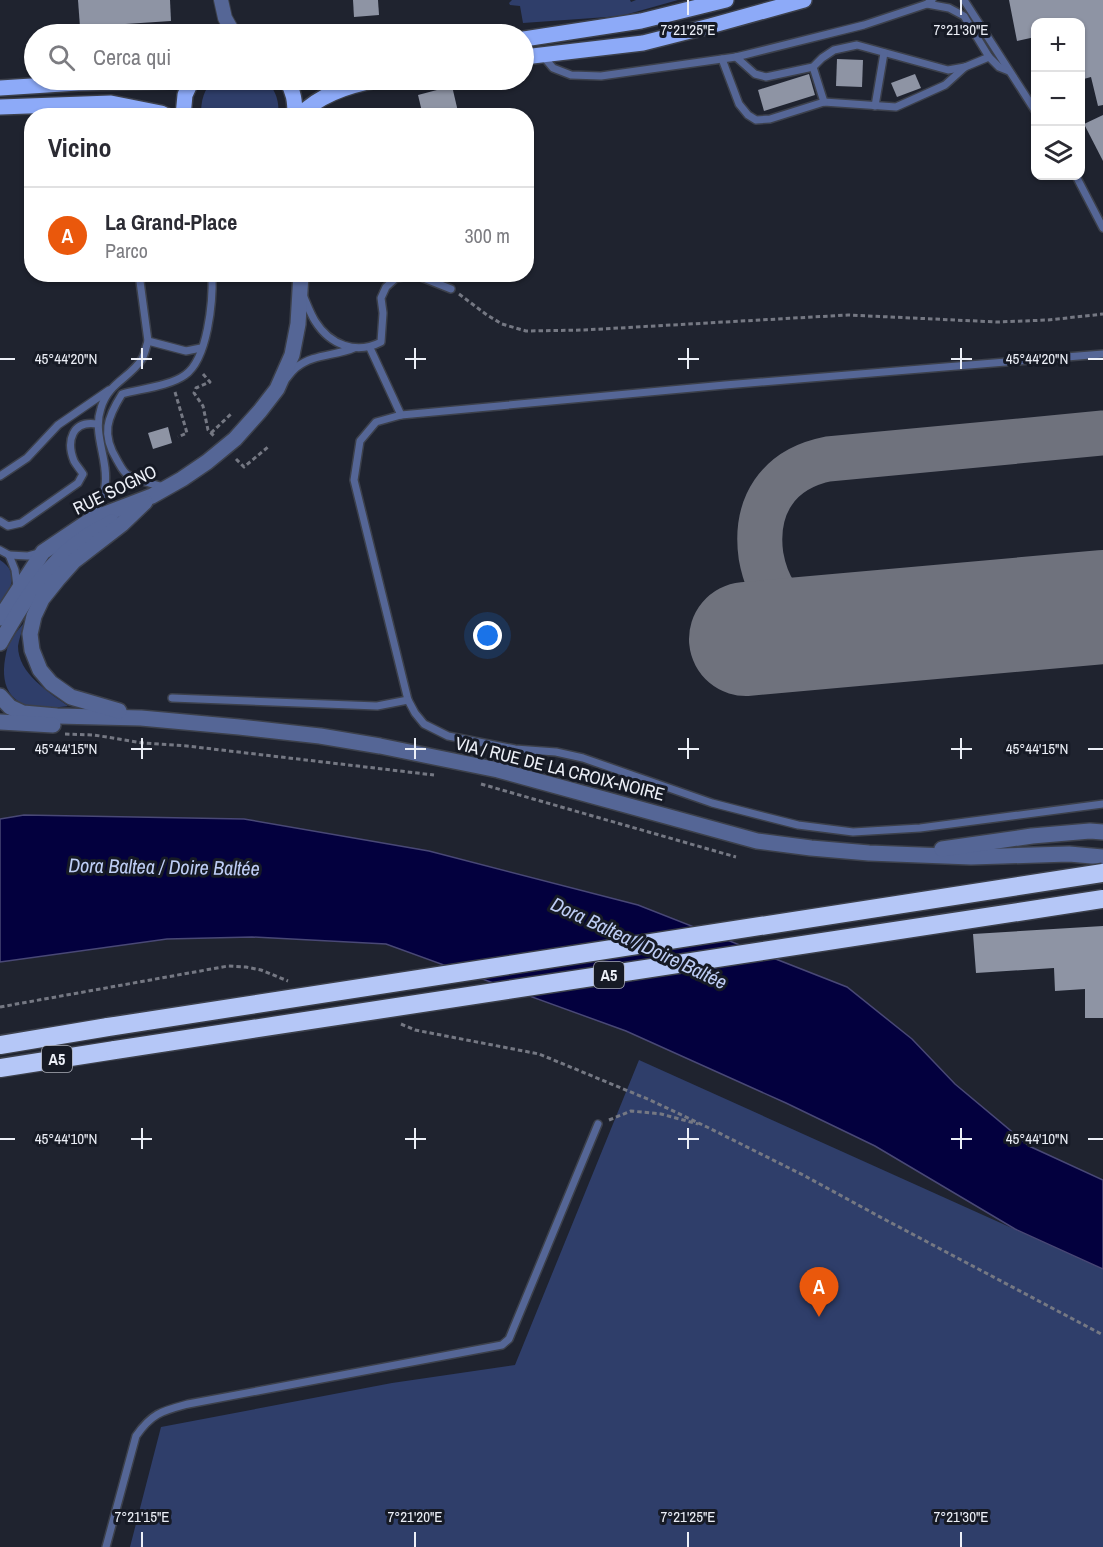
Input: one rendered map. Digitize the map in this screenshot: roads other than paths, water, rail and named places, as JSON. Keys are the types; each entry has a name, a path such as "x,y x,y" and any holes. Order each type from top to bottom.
{"highway":[{"name":"A5","path":"0,1045 1103,873"},
{"name":"A5","path":"0,1068 1103,899"}],"main road":[{"path":"534,55 643,43 804,0"},
{"path":"534,37 641,21 719,1"},
{"path":"0,88 24,86"},
{"path":"184,108 187,90"},
{"path":"291,90 296,108"},
{"path":"306,108 338,90"},
{"path":"0,107 111,103 140,108"}],"street":[{"path":"221,0 228,24"},
{"path":"224,24 225,18"},
{"name":"RUE SOGNO","path":"0,618 44,552 92,519 152,496 199,467 235,439 276,389 292,355 298,324 301,282"},
{"path":"141,718 71,697 51,683 40,670 32,650 30,634 34,616 42,599 58,579 74,561 123,524 152,496"},
{"name":"RUE SOGNO","path":"0,643 33,588 61,557 84,538 138,508"},
{"name":"VIA / RUE DE LA CROIX-NOIRE","path":"0,696 10,707 23,712 57,716 141,718 197,723 320,736 380,746 498,770 757,841 834,850 971,857 1069,854 1103,857"},
{"name":"VIA / RUE DE LA CROIX-NOIRE","path":"0,722 82,725 197,723"},
{"name":"VIA / RUE DE LA CROIX-NOIRE","path":"912,854 1032,836 1103,832"}],"lane":[{"path":"964,0 1031,106"},
{"path":"542,54 553,69 571,75 601,76 736,57 864,25 930,2 964,16 990,57 999,67 1009,71"},
{"path":"736,57 755,74 766,77 813,67 834,50 857,45 948,70 964,67 990,57"},
{"path":"875,106 884,53"},
{"path":"722,59 739,104 748,115 756,120 770,119 824,102 896,107 945,85 964,67"},
{"path":"813,67 824,102"},
{"path":"1078,180 1103,228"},
{"path":"0,476 27,458 58,425 111,388 143,358 148,341 140,282"},
{"path":"166,487 125,474 113,453 107,434 111,412 123,394 160,385 185,375 198,357 209,325 212,282"},
{"path":"301,282 314,321 332,340 354,348 370,348 381,342 383,313 381,298 386,287 392,282"},
{"path":"434,282 451,289"},
{"path":"148,341 186,351 201,348"},
{"path":"276,389 298,366 317,357 354,348"},
{"path":"370,348 401,415"},
{"path":"1103,354 401,415 376,422 360,441 354,480 408,700 424,724 448,736 515,749 556,752 583,758 712,803 798,825 853,832 920,828 1103,804"},
{"path":"92,519 105,486 105,467 97,423 101,406 111,388"},
{"path":"0,520 8,526 21,523 78,483 82,474 74,461 70,439 82,424 97,423"},
{"path":"0,550 9,555 28,556 44,552"},
{"path":"9,555 15,570 18,589"},
{"path":"172,698 377,706 408,700"},
{"path":"106,1547 136,1436 146,1422 162,1411 502,1345 509,1339 598,1124"}],"water":[{"name":"Dora Baltea / Doire Baltée","path":"24,815 244,819 429,851 638,905 847,987 912,1039 955,1084 1029,1146 1103,1180 1103,1269 1015,1229 875,1146 786,1103 626,1031 386,944 252,937 167,939 0,962 0,819"}],"place":[{"name":"La Grand-Place","path":"819,1317"}]}
